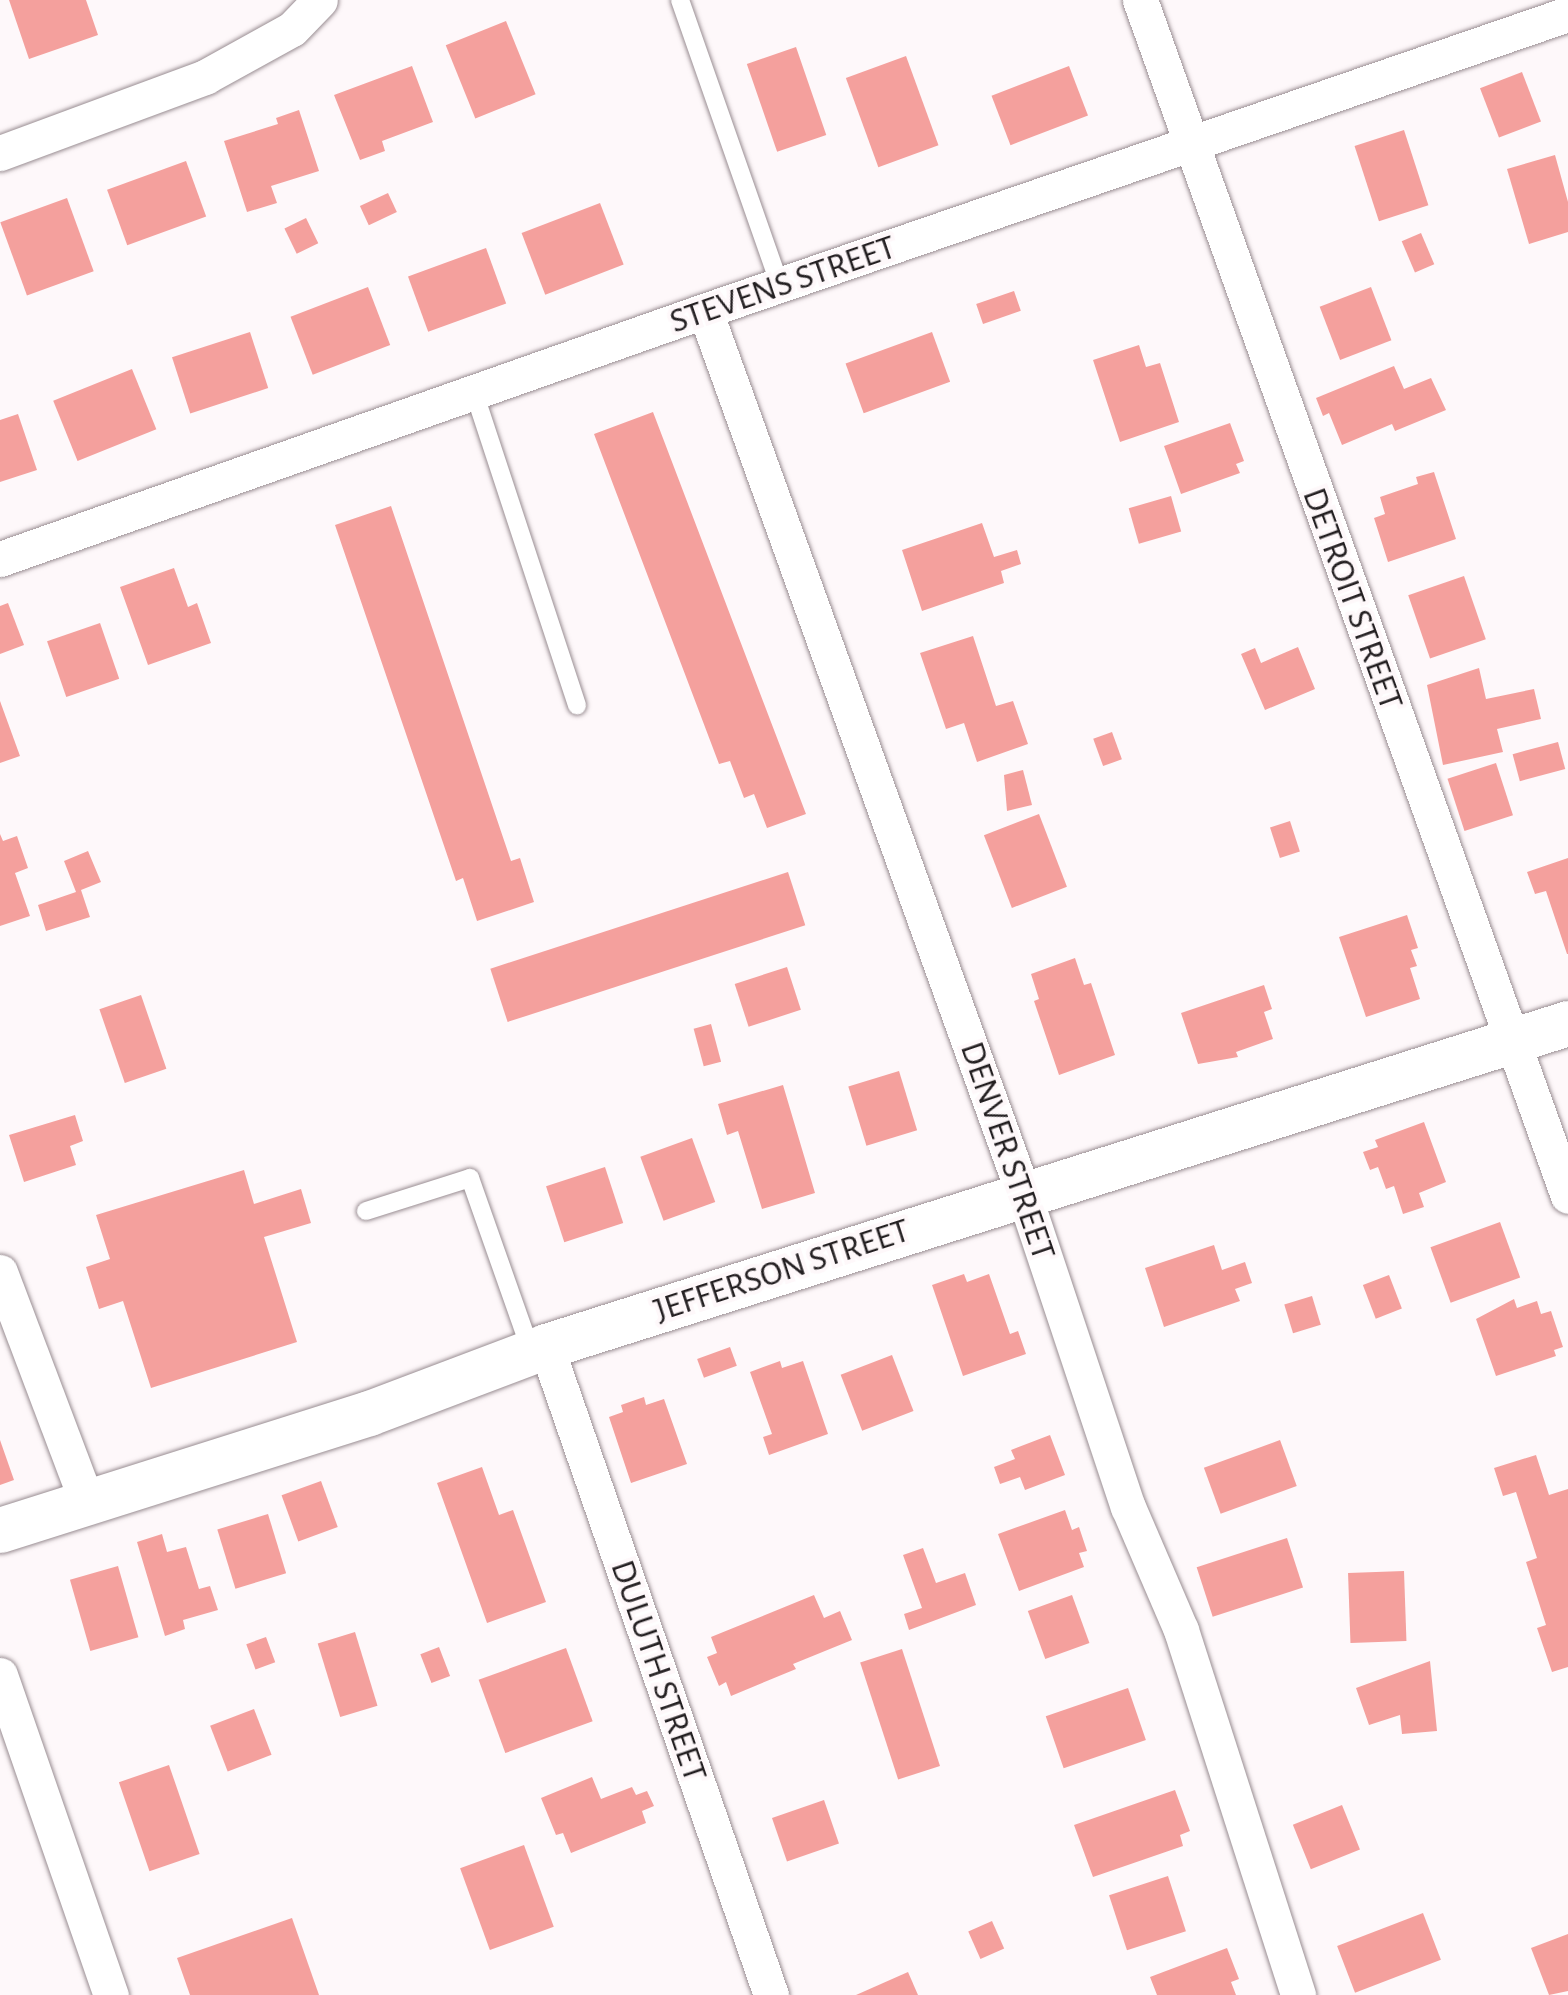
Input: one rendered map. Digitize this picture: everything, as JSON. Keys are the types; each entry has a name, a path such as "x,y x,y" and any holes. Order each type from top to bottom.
{"street":[{"path":"0,153 205,77 292,29 320,0"},
{"name":"DETROIT STREET","path":"1140,0 1568,1196"},
{"name":"STEVENS STREET","path":"0,560 705,311 1568,14"},
{"name":"DENVER STREET","path":"705,311 1024,1195 1128,1507 1181,1630 1298,1995"},
{"name":"JEFFERSON STREET","path":"0,1530 369,1413 539,1349 1568,1023"},
{"path":"0,1272 87,1502"},
{"name":"DULUTH STREET","path":"539,1349 770,1995"},
{"path":"0,1675 111,1995"}],"lane":[{"path":"680,0 780,286"},
{"path":"474,392 577,706"},
{"path":"366,1211 470,1178 539,1349"}],"building":[{"path":"9,0 86,0 98,35 29,59"},
{"path":"506,21 536,94 475,119 446,45"},
{"path":"796,47 826,135 777,152 747,64"},
{"path":"906,56 938,145 878,167 846,78"},
{"path":"412,66 433,122 382,141 385,151 360,160 334,95"},
{"path":"1069,66 1088,115 1011,145 992,96"},
{"path":"1522,72 1541,121 1499,138 1480,88"},
{"path":"299,110 319,171 271,186 277,203 247,212 224,141 278,124 276,118"},
{"path":"1404,130 1428,205 1379,221 1355,146"},
{"path":"1555,155 1568,202 1568,232 1529,244 1507,169"},
{"path":"186,161 206,216 127,245 107,190"},
{"path":"388,193 397,212 369,225 360,206"},
{"path":"67,198 94,271 27,296 0,222"},
{"path":"600,203 624,265 545,295 522,233"},
{"path":"306,218 318,243 297,254 284,229"},
{"path":"1421,233 1434,264 1415,273 1402,241"},
{"path":"486,248 506,303 428,332 408,276"},
{"path":"368,287 390,345 313,375 291,317"},
{"path":"1371,287 1391,340 1340,360 1320,307"},
{"path":"1014,291 1021,311 983,324 976,304"},
{"path":"250,332 268,388 190,413 172,357"},
{"path":"932,332 950,382 864,413 846,363"},
{"path":"1139,345 1146,367 1160,363 1179,422 1120,442 1093,360"},
{"path":"1394,366 1404,389 1431,378 1446,410 1395,431 1392,424 1342,445 1329,413 1323,416 1316,398"},
{"path":"132,369 156,429 78,461 53,401"},
{"path":"653,412 806,814 767,828 754,794 744,798 730,761 719,764 594,434"},
{"path":"18,414 37,470 0,482 0,420"},
{"path":"1230,423 1244,461 1236,464 1240,473 1181,494 1164,446"},
{"path":"1434,472 1456,539 1388,562 1374,518 1385,514 1380,497 1418,484 1416,477"},
{"path":"1171,496 1181,532 1139,544 1129,508"},
{"path":"391,506 511,861 520,858 534,902 477,921 463,878 456,881 335,525"},
{"path":"982,523 994,557 1017,550 1021,564 1001,571 1004,583 922,611 902,550"},
{"path":"174,568 188,607 197,603 211,643 148,665 120,587"},
{"path":"1464,576 1486,639 1430,659 1408,595"},
{"path":"8,603 24,645 0,654 0,606"},
{"path":"100,623 119,679 66,697 47,641"},
{"path":"973,636 996,706 1013,701 1028,744 977,762 964,723 946,729 920,653"},
{"path":"1298,647 1315,689 1265,710 1241,654 1255,648 1261,663"},
{"path":"1479,668 1486,699 1534,689 1541,719 1497,729 1503,752 1443,765 1427,685"},
{"path":"0,701 20,756 0,763"},
{"path":"1112,732 1122,759 1103,766 1093,739"},
{"path":"1558,742 1565,769 1520,781 1513,754"},
{"path":"1496,763 1513,815 1464,831 1447,779"},
{"path":"1023,770 1032,805 1007,811 1004,775"},
{"path":"1039,814 1067,887 1012,908 984,835"},
{"path":"1290,821 1300,851 1280,858 1270,827"},
{"path":"0,834 3,841 17,836 28,868 15,873 30,916 0,926"},
{"path":"88,851 101,882 81,890 90,917 46,931 38,905 76,892 64,861"},
{"path":"1568,858 1567,954 1546,891 1535,894 1527,872"},
{"path":"788,872 805,925 508,1022 490,969"},
{"path":"1407,915 1418,948 1411,950 1417,966 1410,968 1420,999 1366,1017 1339,937"},
{"path":"1075,958 1084,985 1091,983 1115,1055 1059,1075 1034,1001 1039,999 1031,974"},
{"path":"787,967 801,1010 749,1027 735,984"},
{"path":"1264,985 1272,1009 1264,1012 1273,1039 1236,1052 1238,1057 1198,1064 1181,1013"},
{"path":"141,995 166,1069 125,1083 99,1009"},
{"path":"711,1024 721,1062 704,1066 694,1029"},
{"path":"899,1071 917,1130 866,1146 848,1086"},
{"path":"783,1085 815,1193 762,1209 738,1131 727,1135 718,1104"},
{"path":"75,1115 83,1141 70,1146 76,1165 24,1182 9,1135"},
{"path":"1424,1122 1446,1182 1419,1193 1424,1207 1403,1214 1394,1186 1386,1189 1378,1167 1370,1170 1363,1152 1378,1147 1375,1140"},
{"path":"692,1138 715,1202 664,1221 640,1157"},
{"path":"605,1167 623,1223 564,1242 546,1186"},
{"path":"244,1170 254,1204 301,1189 311,1223 264,1237 297,1342 151,1388 123,1301 99,1309 86,1267 110,1259 96,1215"},
{"path":"1500,1222 1520,1277 1451,1303 1430,1247"},
{"path":"1214,1245 1222,1270 1245,1262 1252,1283 1235,1289 1240,1301 1164,1327 1145,1268"},
{"path":"964,1274 967,1282 989,1274 1010,1334 1018,1331 1026,1354 963,1376 932,1285"},
{"path":"1389,1275 1402,1309 1376,1319 1363,1285"},
{"path":"1312,1296 1321,1325 1293,1333 1284,1304"},
{"path":"1514,1299 1517,1308 1537,1301 1541,1314 1551,1311 1563,1347 1554,1350 1556,1356 1496,1376 1476,1319"},
{"path":"730,1347 737,1366 704,1378 697,1359"},
{"path":"892,1355 914,1411 862,1431 841,1375"},
{"path":"780,1361 782,1368 803,1361 828,1434 769,1455 763,1437 772,1434 750,1372"},
{"path":"644,1397 646,1405 664,1399 687,1464 631,1483 609,1417 623,1412 621,1405"},
{"path":"1050,1435 1065,1475 1025,1490 1020,1477 1000,1484 994,1467 1015,1459 1011,1450"},
{"path":"0,1440 14,1480 0,1485"},
{"path":"1280,1440 1297,1486 1221,1514 1204,1468"},
{"path":"1536,1455 1549,1495 1568,1489 1568,1667 1552,1672 1537,1628 1546,1625 1526,1562 1537,1558 1516,1492 1503,1496 1494,1468"},
{"path":"482,1467 499,1515 513,1510 546,1602 487,1623 437,1483"},
{"path":"321,1481 338,1527 298,1541 282,1495"},
{"path":"1065,1510 1072,1530 1079,1527 1087,1551 1079,1553 1084,1567 1019,1591 998,1534"},
{"path":"268,1514 286,1573 235,1589 217,1529"},
{"path":"162,1534 167,1552 186,1547 199,1589 210,1586 218,1610 183,1620 185,1629 165,1636 137,1542"},
{"path":"1287,1538 1303,1587 1213,1617 1197,1567"},
{"path":"923,1548 936,1583 965,1573 976,1605 909,1630 904,1614 922,1608 903,1555"},
{"path":"118,1566 138,1637 90,1651 70,1580"},
{"path":"1404,1571 1406,1641 1350,1643 1348,1573"},
{"path":"814,1595 824,1618 840,1611 852,1640 793,1664 796,1669 731,1696 726,1682 719,1686 707,1657 717,1653 711,1637"},
{"path":"1072,1595 1089,1643 1045,1659 1028,1611"},
{"path":"355,1632 378,1706 340,1717 318,1643"},
{"path":"266,1637 275,1662 256,1670 246,1644"},
{"path":"439,1647 450,1676 431,1683 420,1654"},
{"path":"566,1648 593,1721 505,1753 479,1680"},
{"path":"902,1649 940,1766 898,1780 860,1663"},
{"path":"1430,1661 1437,1731 1402,1734 1400,1715 1369,1725 1356,1688"},
{"path":"1128,1688 1146,1740 1064,1768 1046,1716"},
{"path":"254,1709 272,1755 228,1772 210,1726"},
{"path":"169,1765 200,1854 149,1871 119,1782"},
{"path":"592,1777 601,1799 632,1787 636,1795 647,1791 654,1806 642,1811 646,1823 571,1853 563,1833 556,1835 541,1798"},
{"path":"1175,1790 1190,1831 1180,1835 1183,1846 1093,1877 1074,1825"},
{"path":"824,1800 839,1843 787,1861 772,1818"},
{"path":"1342,1805 1360,1850 1311,1869 1293,1825"},
{"path":"524,1845 554,1927 490,1950 460,1868"},
{"path":"1168,1876 1186,1931 1127,1950 1109,1895"},
{"path":"1423,1913 1441,1960 1355,1993 1337,1946"},
{"path":"292,1918 319,1995 190,1995 177,1958"},
{"path":"992,1921 1004,1948 980,1959 968,1932"},
{"path":"1568,1934 1568,1991 1549,1995 1531,1948"},
{"path":"1227,1948 1239,1979 1231,1982 1236,1995 1157,1995 1150,1977"},
{"path":"908,1972 918,1995 856,1995"}]}
